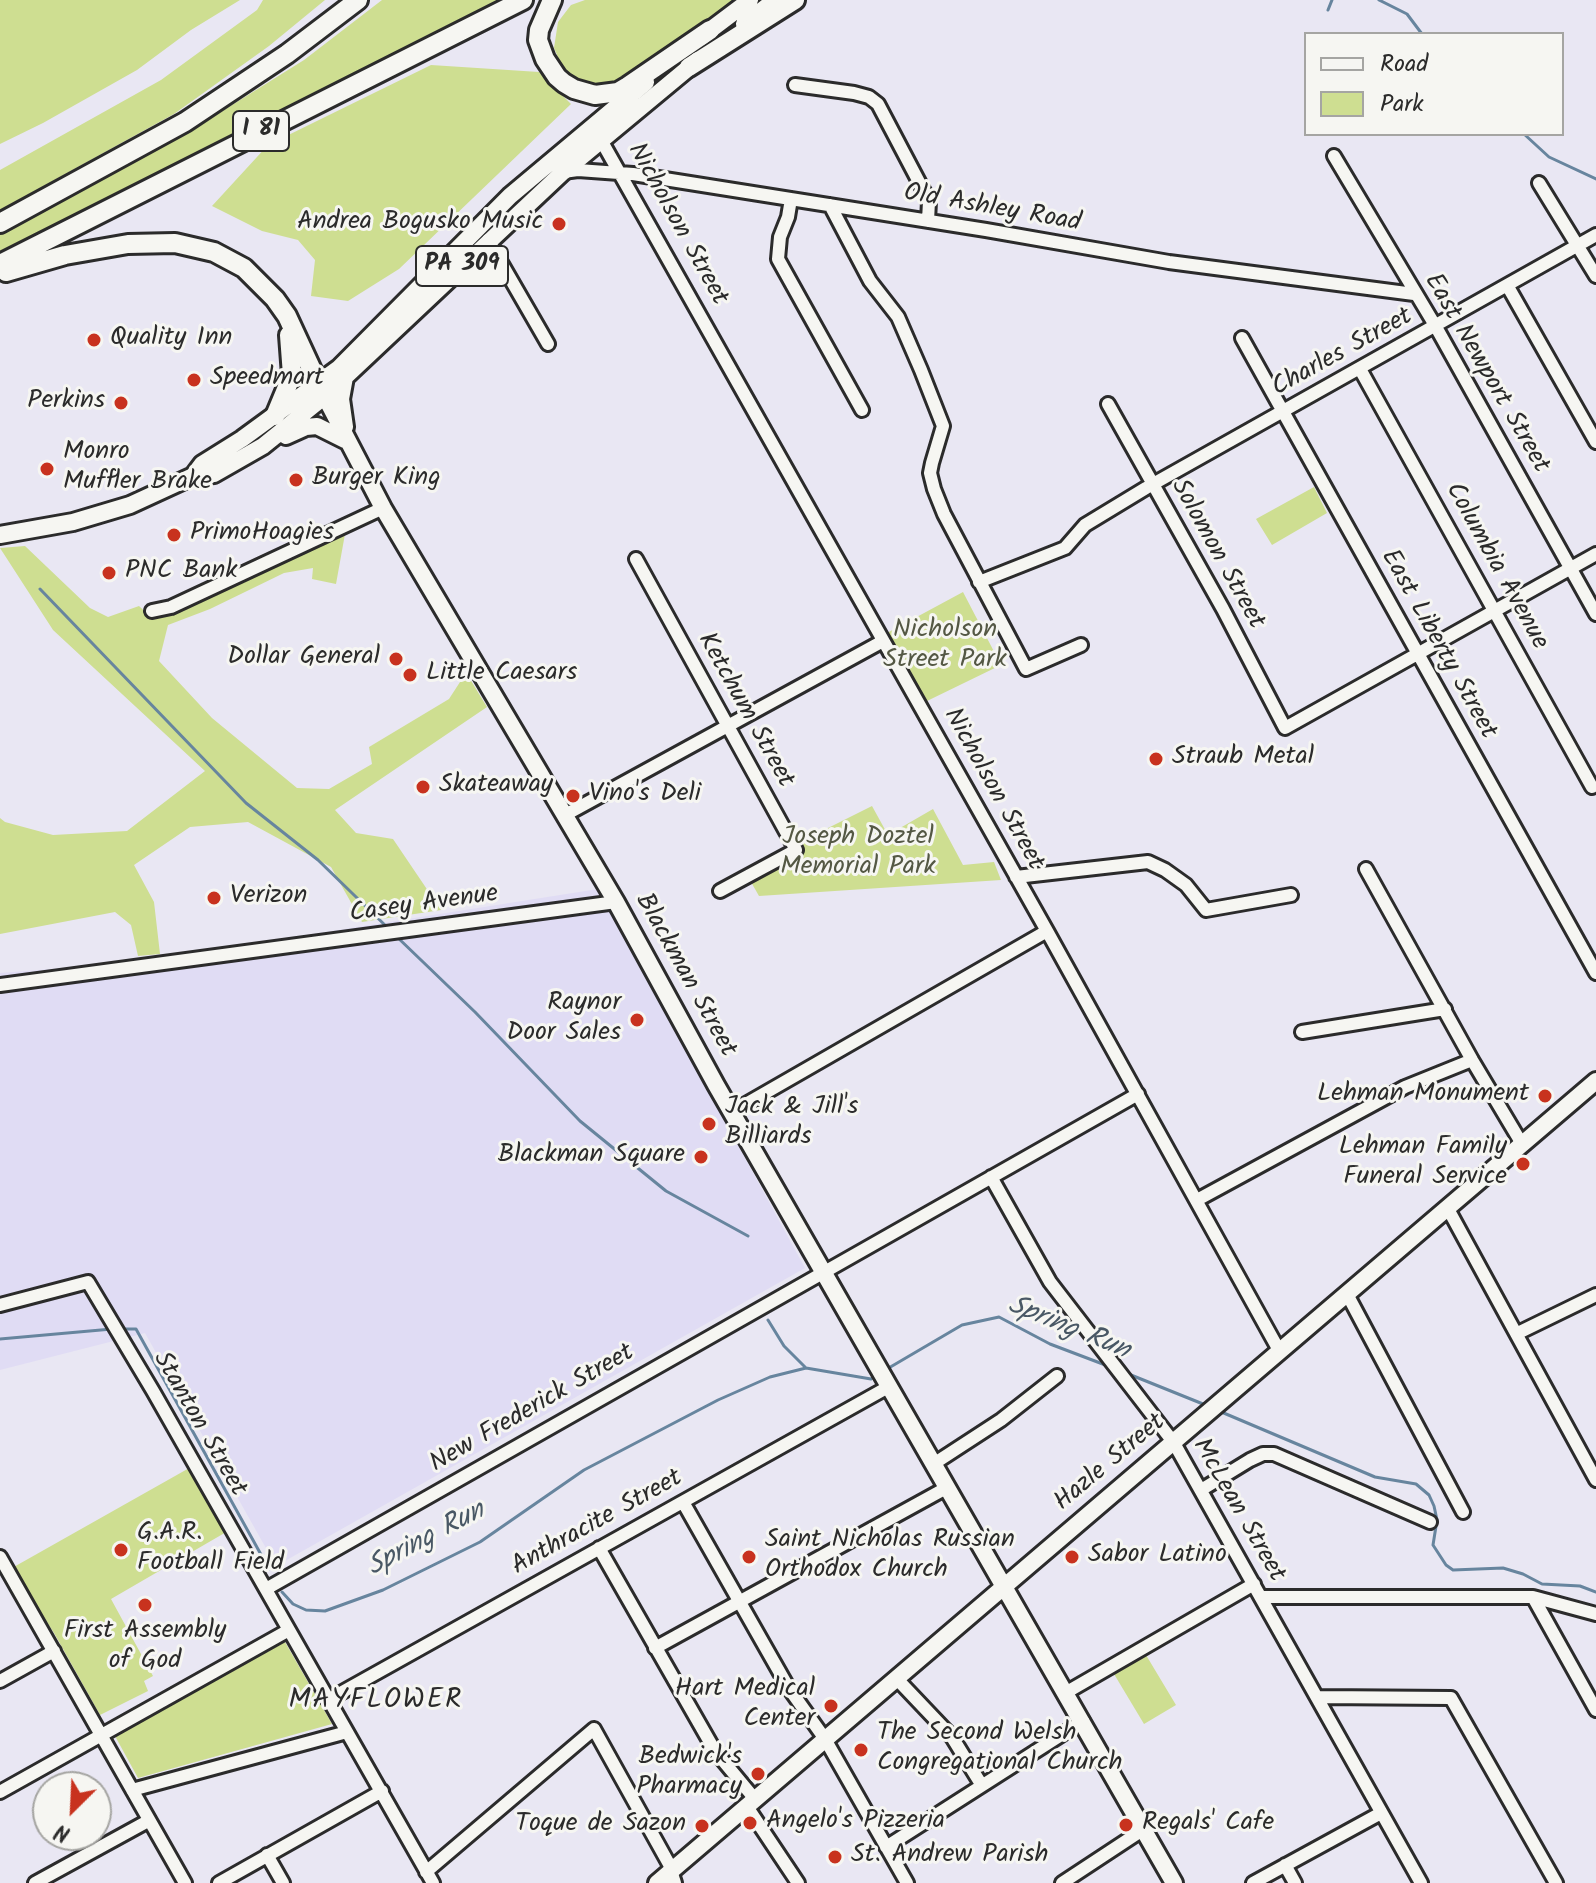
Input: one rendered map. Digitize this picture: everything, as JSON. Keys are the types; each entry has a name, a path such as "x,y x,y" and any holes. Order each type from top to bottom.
{"highway":[{"name":"I 81","path":"0,223 185,122 287,54 358,0"},
{"name":"I 81","path":"0,264 523,0"},
{"path":"552,0 538,40 545,59 557,77 583,93 618,92 710,30"},
{"path":"689,67 795,0"},
{"path":"0,274 29,263 105,247 157,242 191,245 230,259 266,288 287,316 322,390"},
{"path":"275,416 292,375 287,316"}],"main road":[{"path":"263,446 322,390 339,368 510,196 597,132 710,30 750,0"},
{"name":"PA 309","path":"322,390 345,377 563,172 597,132 689,67 775,0"},
{"path":"345,377 341,399 346,441"},
{"path":"193,476 202,464 275,416 322,390"},
{"name":"Blackman Street","path":"322,390 383,508 616,902 732,1112 1174,1883"},
{"path":"0,535 73,522 130,505 193,476 214,474 263,446 306,427 326,429 346,441"},
{"name":"Hazle Street","path":"657,1883 673,1877 750,1802 1447,1207 1594,1089"}],"street":[{"path":"795,85 854,93 869,97 878,104 929,201 928,221"},
{"name":"Nicholson Street","path":"597,132 1280,1352"},
{"name":"East Newport Street","path":"1334,156 1436,327 1596,614"},
{"name":"Old Ashley Road","path":"563,172 622,173 1169,262 1414,294"},
{"path":"1539,183 1596,276"},
{"path":"791,199 780,237 778,259 862,410"},
{"path":"830,205 870,281 898,317 943,426 930,473 934,489 1026,669 1081,645"},
{"name":"Charles Street","path":"979,582 1065,548 1085,525 1151,484 1283,413 1596,235"},
{"path":"488,240 548,344"},
{"path":"1507,285 1596,442"},
{"name":"East Liberty Street","path":"1242,338 1596,973"},
{"name":"Columbia Avenue","path":"1360,369 1592,787"},
{"name":"Solomon Street","path":"1108,404 1223,609 1285,728 1417,654"},
{"path":"152,611 171,607 383,508"},
{"path":"1417,654 1596,554"},
{"name":"Ketchum Street","path":"636,559 796,850 720,891"},
{"path":"565,815 883,641"},
{"path":"1016,877 1148,862 1186,885 1206,910 1291,895"},
{"path":"1366,869 1522,1144"},
{"name":"Casey Avenue","path":"0,985 616,902"},
{"path":"732,1112 1047,931"},
{"path":"1302,1032 1445,1009"},
{"path":"1197,1200 1405,1087 1472,1060"},
{"name":"New Frederick Street","path":"266,1589 1138,1094"},
{"name":"McLean Street","path":"991,1177 1050,1282 1174,1443 1421,1883"},
{"path":"1447,1207 1596,1480"},
{"name":"Stanton Street","path":"0,1305 88,1282 430,1877"},
{"path":"1347,1294 1463,1512"},
{"path":"1518,1333 1596,1295"},
{"path":"935,1463 1001,1420 1057,1376"},
{"name":"Anthracite Street","path":"328,1700 683,1502 884,1377"},
{"path":"1201,1490 1250,1460 1263,1454 1274,1454 1430,1522"},
{"path":"655,1648 948,1487"},
{"path":"683,1502 788,1687 825,1739 907,1883"},
{"path":"599,1548 715,1751 750,1802 798,1883"},
{"path":"2,1564 185,1883"},
{"path":"1067,1692 1254,1584"},
{"path":"1261,1597 1533,1597 1596,1614"},
{"path":"1533,1597 1596,1710"},
{"path":"0,1792 289,1630"},
{"path":"0,1681 54,1651"},
{"path":"896,1678 952,1737 981,1784"},
{"path":"1318,1697 1451,1698 1556,1883"},
{"path":"886,1847 1083,1721"},
{"path":"430,1877 594,1729 655,1838 673,1877"},
{"path":"132,1790 347,1732"},
{"path":"219,1883 382,1791"},
{"path":"1253,1883 1381,1813"},
{"path":"35,1883 148,1821"},
{"path":"1062,1883 1144,1829"},
{"path":"267,1855 283,1883"},
{"path":"1285,1865 1295,1883"}],"shaded area":[{"path":"598,889 805,1268 276,1566 145,1333 0,1370 0,973 129,963"}],"green space":[{"path":"0,0 240,0 191,30 137,70 0,144"},
{"path":"263,0 325,0 269,46 174,114 0,210 0,170 161,80 257,10"},
{"path":"382,0 505,0 423,39 263,125 0,257 0,231 184,135 304,60"},
{"path":"585,0 735,0 622,81 601,89 580,85 563,69 554,48 558,22 571,5"},
{"path":"431,65 539,72 571,104 399,269 348,301 311,296 315,260 298,240 262,231 212,206 268,145"},
{"path":"1314,487 1327,513 1272,545 1256,519"},
{"path":"345,534 336,584 312,579 313,568 284,573 210,609 168,625 159,661 212,718 297,788 329,789 372,764 369,747 449,699 460,682 470,679 487,707 335,810 356,833 393,839 441,910 362,922 331,867 248,822 190,827 134,865 154,902 160,954 138,956 131,925 115,912 0,934 0,818 53,835 127,831 205,771 53,630 0,548 25,546 90,608 108,617 139,606 152,618 237,584"},
{"name":"Nicholson Street Park","path":"963,592 1001,665 927,701 887,633"},
{"name":"Joseph Doztel Memorial Park","path":"872,806 888,835 933,809 963,865 994,862 1001,880 759,896 751,882 803,850 802,841"},
{"name":"G.A.R. Football Field","path":"191,1467 228,1531 111,1599 153,1676 144,1681 148,1691 100,1715 54,1633 12,1568"},
{"path":"285,1642 332,1724 138,1778 115,1736"},
{"path":"1146,1655 1176,1705 1144,1724 1114,1674"}],"waterway":[{"path":"1328,10 1332,0"},
{"path":"1379,0 1407,14 1420,32"},
{"path":"1526,136 1549,157 1596,179"},
{"path":"40,589 246,803 318,860 389,929"},
{"path":"395,935 475,1012 580,1121 666,1191 748,1236"},
{"name":"Spring Run","path":"887,1369 962,1325 999,1317 1050,1344 1108,1366"},
{"path":"768,1320 784,1346 806,1368"},
{"name":"Spring Run","path":"0,1339 112,1329"},
{"name":"Spring Run","path":"119,1329 136,1329 269,1569"},
{"name":"Spring Run","path":"282,1592 293,1604 306,1610 325,1611 383,1590 480,1542 584,1470 718,1400 770,1377 806,1368 871,1379 877,1375"},
{"name":"Spring Run","path":"1126,1373 1208,1406"},
{"name":"Spring Run","path":"1219,1411 1375,1477 1416,1484 1429,1495 1434,1506 1437,1520 1433,1545 1453,1570 1503,1568 1542,1584 1580,1586 1596,1592"}],"place":[{"name":"Andrea Bogusko Music","path":"559,224"},
{"name":"Quality Inn","path":"94,340"},
{"name":"Speedmart","path":"194,380"},
{"name":"Perkins","path":"121,403"},
{"name":"Monro Muffler Brake","path":"47,469"},
{"name":"Burger King","path":"296,480"},
{"name":"PrimoHoagies","path":"174,535"},
{"name":"PNC Bank","path":"109,573"},
{"name":"Dollar General","path":"396,659"},
{"name":"Little Caesars","path":"410,675"},
{"name":"Straub Metal","path":"1156,759"},
{"name":"Skateaway","path":"423,787"},
{"name":"Vino's Deli","path":"573,796"},
{"name":"Verizon","path":"214,898"},
{"name":"Raynor Door Sales","path":"637,1020"},
{"name":"Lehman Monument","path":"1545,1096"},
{"name":"Jack & Jill's Billiards","path":"709,1124"},
{"name":"Blackman Square","path":"701,1157"},
{"name":"Lehman Family Funeral Service","path":"1523,1164"},
{"name":"G.A.R. Football Field","path":"121,1550"},
{"name":"Saint Nicholas Russian Orthodox Church","path":"749,1557"},
{"name":"Sabor Latino","path":"1072,1557"},
{"name":"First Assembly of God","path":"145,1605"},
{"name":"Hart Medical Center","path":"831,1706"},
{"name":"The Second Welsh Congregational Church","path":"861,1750"},
{"name":"Bedwick's Pharmacy","path":"758,1774"},
{"name":"Angelo's Pizzeria","path":"750,1823"},
{"name":"Regals' Cafe","path":"1126,1825"},
{"name":"Toque de Sazon","path":"702,1826"},
{"name":"St. Andrew Parish","path":"835,1857"}],"district":[{"name":"MAYFLOWER","path":"376,1702"}]}
